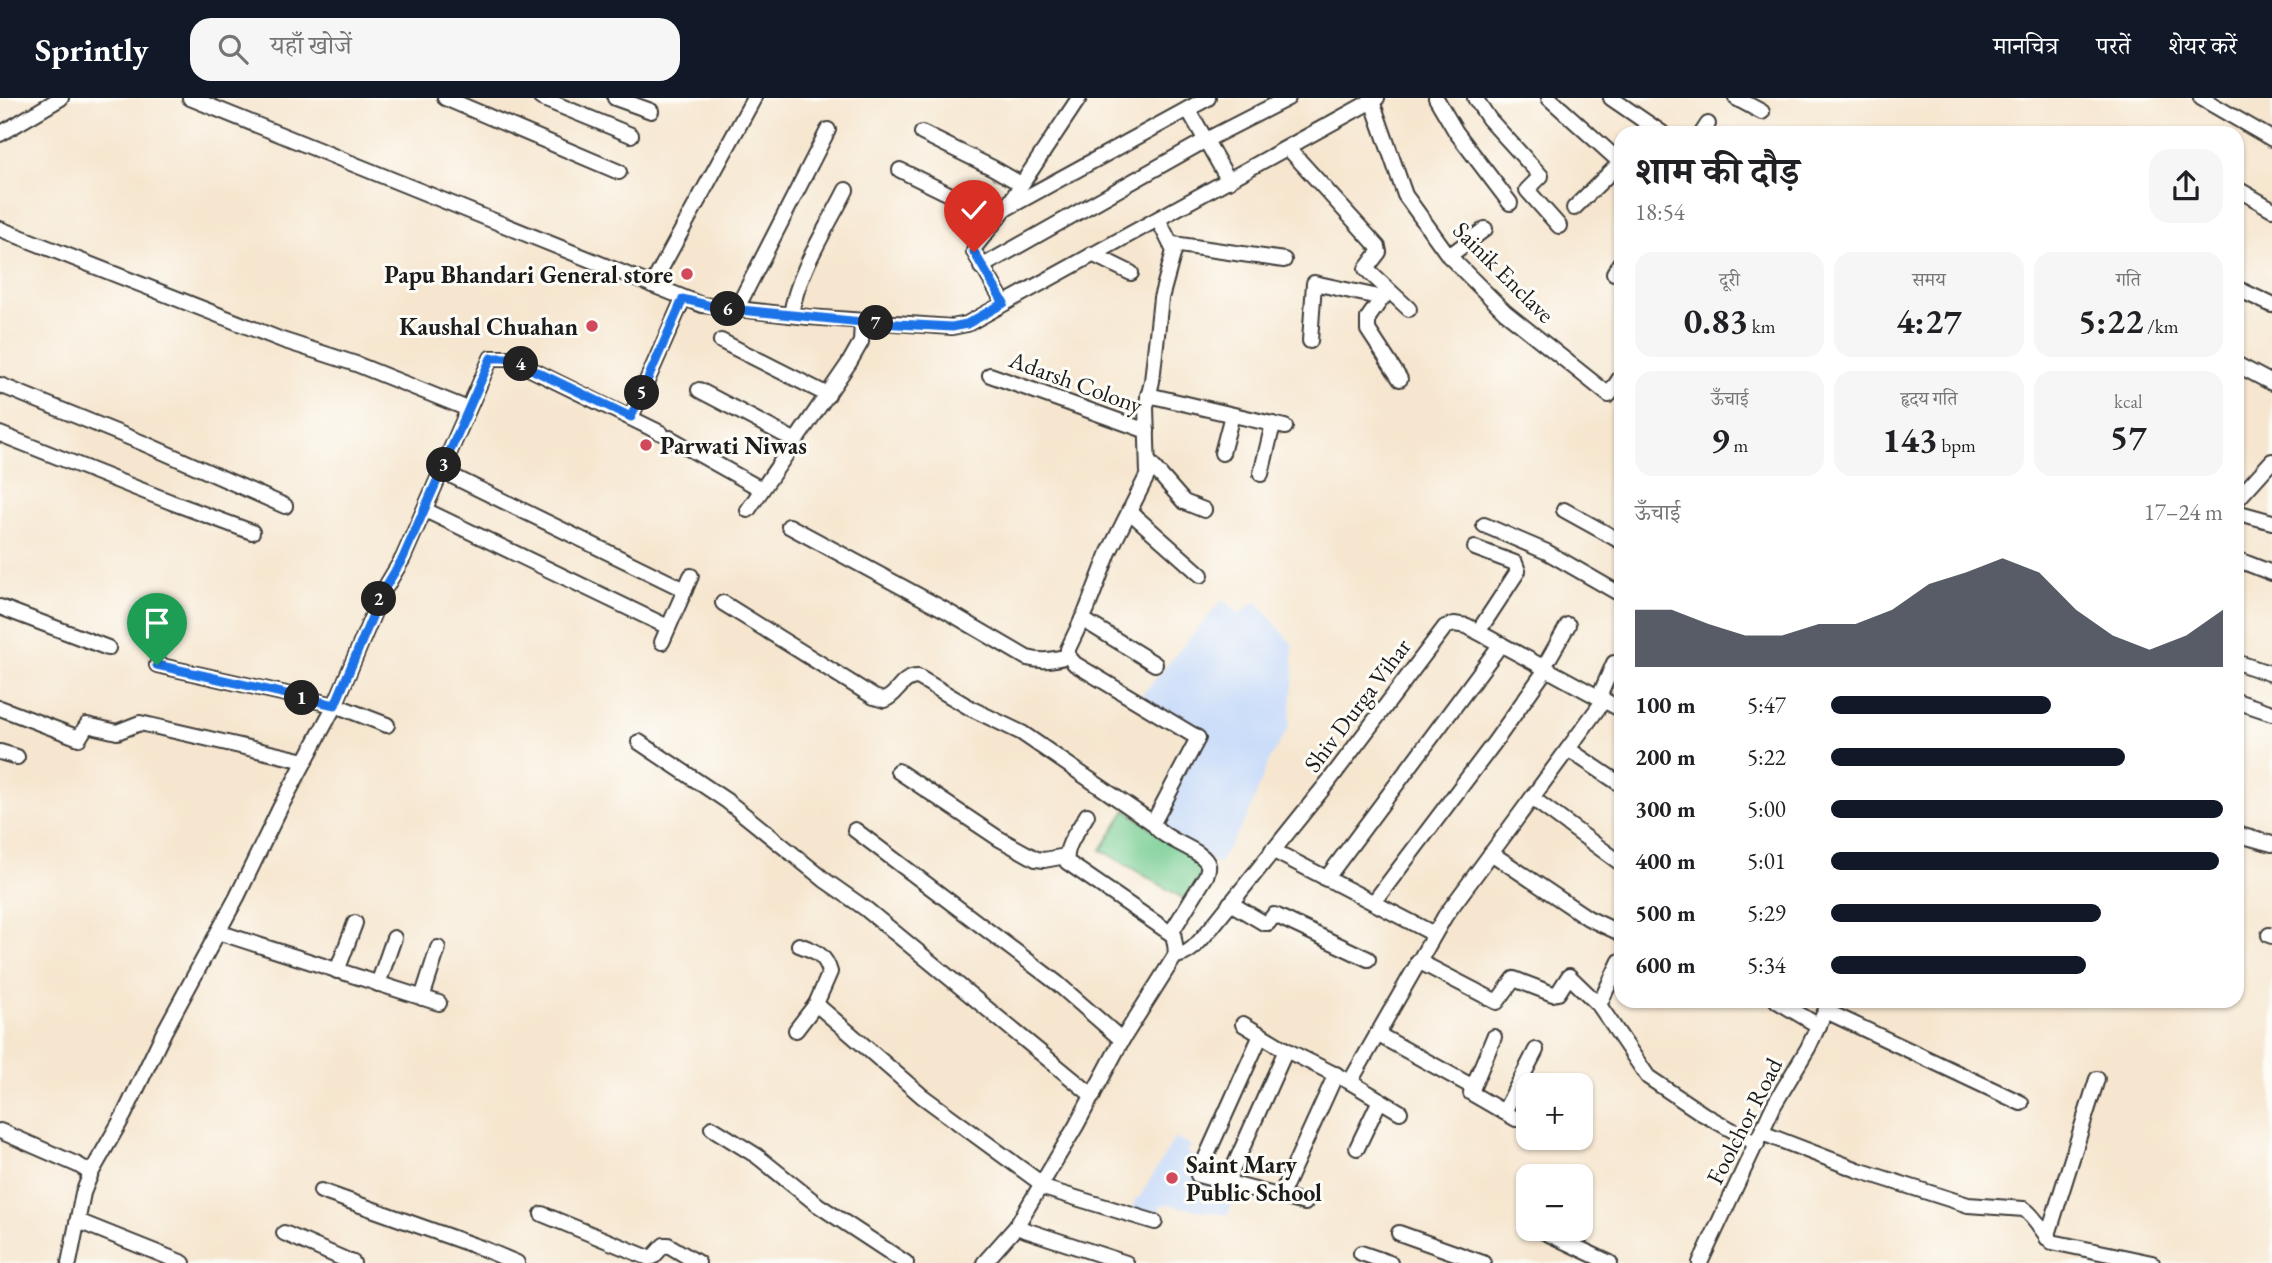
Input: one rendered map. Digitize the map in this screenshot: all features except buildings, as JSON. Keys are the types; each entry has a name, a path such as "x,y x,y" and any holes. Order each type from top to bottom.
{"street":[{"path":"0,134 61,98"},
{"path":"190,98 683,299 702,305 791,315 862,327 952,327 967,324 1375,99"},
{"path":"445,98 619,172"},
{"path":"541,98 631,135"},
{"path":"615,98 651,111"},
{"path":"652,285 754,98"},
{"path":"1004,303 981,267 974,252 975,247 1002,214 1079,98"},
{"path":"1002,214 1208,98"},
{"path":"981,267 1206,140 1288,98"},
{"path":"1436,98 1456,132 1510,203"},
{"path":"1475,98 1489,119 1541,176 1527,190 1559,226"},
{"path":"1549,98 1614,157"},
{"path":"1611,98 1652,126"},
{"path":"1736,98 1762,112"},
{"path":"2201,98 2272,139"},
{"name":"Sainik Enclave","path":"1375,99 1405,194 1449,256 1505,312 1609,395 1614,387"},
{"path":"1188,109 1229,181"},
{"path":"736,310 828,130"},
{"path":"922,133 1021,184"},
{"path":"1288,148 1378,247 1379,252 1366,269 1385,294 1409,309"},
{"path":"1574,208 1614,168"},
{"path":"900,170 1002,214"},
{"path":"791,315 800,285 846,190"},
{"path":"2244,193 2272,209"},
{"path":"1153,823 1198,738 1075,664 1068,656 1068,649 1098,576 1149,474 1146,407 1152,382 1161,298 1174,258 1172,244 1158,219"},
{"path":"0,229 468,409"},
{"path":"1449,256 1485,229"},
{"path":"1172,244 1284,260"},
{"path":"1092,254 1130,273"},
{"path":"1310,341 1314,283 1385,294"},
{"path":"2244,292 2272,305"},
{"path":"1385,294 1368,318 1368,330 1400,379"},
{"path":"631,417 683,299"},
{"path":"748,510 794,440 828,395 861,342 862,327"},
{"path":"721,341 828,395"},
{"path":"69,1263 83,1192 91,1173 124,1115 170,1020 335,705 382,593 403,558 491,358 508,358 631,417 761,489"},
{"path":"2244,368 2272,383"},
{"name":"Adarsh Colony","path":"990,375 1147,431"},
{"path":"0,385 143,443 285,506"},
{"path":"699,390 794,440"},
{"path":"1148,395 1279,425 1261,474"},
{"path":"1222,453 1232,415"},
{"path":"0,434 252,531"},
{"path":"2244,491 2272,461"},
{"path":"1150,462 1184,502 1204,510"},
{"path":"442,471 685,590"},
{"path":"425,510 668,627"},
{"path":"1564,510 1614,538"},
{"path":"1129,511 1200,575"},
{"path":"2244,514 2272,522"},
{"path":"1484,525 1547,552 1614,591"},
{"path":"789,526 946,610 1027,658 1051,661 1068,656"},
{"path":"1475,548 1515,563 1518,571 1478,632"},
{"path":"2244,562 2272,573"},
{"path":"662,642 691,576"},
{"path":"723,603 884,701 892,697 903,681 918,677 972,709 1022,733 1208,863 1206,876 1174,928 1177,949 1175,956 1122,1040 1093,1096 1016,1227 984,1263"},
{"path":"0,607 108,648"},
{"path":"1082,619 1155,664"},
{"name":"Shiv Durga Vihar","path":"1175,956 1181,956 1190,950 1230,903 1329,781 1445,627 1454,624 1467,626 1614,705"},
{"path":"1374,902 1494,743 1546,667 1568,625"},
{"path":"1326,879 1501,644"},
{"path":"1350,1082 1434,934 1602,698 1614,663"},
{"path":"157,665 335,705 387,725"},
{"path":"2244,665 2272,674"},
{"path":"2244,704 2272,713"},
{"path":"0,708 79,738 87,725 117,732 140,723 305,761"},
{"path":"639,742 727,801 826,881 866,909 1093,1096"},
{"path":"1568,749 1614,780"},
{"path":"0,752 17,757"},
{"path":"898,771 998,838 1036,859 1066,856"},
{"path":"1532,797 1614,858"},
{"path":"1087,815 1066,856 1068,862 1173,935"},
{"path":"856,830 1057,983 1122,1040"},
{"path":"2244,836 2272,844"},
{"path":"1272,850 1434,934"},
{"path":"1491,853 1588,918 1614,930"},
{"path":"1230,903 1264,923 1277,916 1368,959"},
{"path":"337,971 355,923"},
{"path":"218,932 439,1003"},
{"path":"378,984 394,938"},
{"path":"796,1030 816,1004 830,972 820,953 799,945"},
{"path":"422,998 438,948"},
{"path":"1418,961 1497,1002 1514,979 1553,994 1558,993 1569,976 1599,1005 1648,1077 1703,1114 1759,1138 1968,1205 2018,1207 2029,1212 2052,1242 2152,1263"},
{"path":"1599,1005 1614,974"},
{"path":"816,1004 922,1096 1041,1186 1155,1222"},
{"path":"1789,1008 1819,1026"},
{"name":"Foolchor Road","path":"1700,1263 1774,1105 1827,1008"},
{"path":"1832,1008 2021,1103"},
{"path":"1243,1024 1401,1112"},
{"path":"1377,1034 1473,1087"},
{"path":"1261,1035 1198,1175 1305,1203"},
{"path":"1494,1037 1471,1093 1510,1116 1536,1050"},
{"path":"1227,1182 1286,1050"},
{"path":"1281,1195 1336,1074"},
{"path":"2047,1238 2097,1079"},
{"path":"1357,1148 1380,1100"},
{"path":"712,1128 757,1156 818,1205 906,1263"},
{"path":"0,1131 91,1173"},
{"path":"321,1191 517,1263"},
{"path":"542,1214 649,1258 664,1245 668,1245 698,1263"},
{"path":"78,1221 183,1263"},
{"path":"1016,1227 1126,1263"},
{"path":"284,1233 353,1263"},
{"path":"1399,1233 1483,1263"},
{"path":"1563,1241 1610,1263"},
{"path":"1361,1253 1390,1263"}],"shaded area":[{"path":"1223,599 1240,614 1256,601 1292,644 1294,675 1289,727 1268,763 1248,816 1218,864 1161,827 1158,818 1203,734 1140,697"},
{"name":"Saint Mary Public School","path":"1175,1138 1191,1145 1187,1153 1199,1158 1193,1178 1235,1188 1228,1215 1161,1204 1157,1219 1132,1210 1136,1197 1139,1198"}],"green space":[{"path":"1126,810 1201,862 1202,874 1186,900 1101,850"}],"place":[{"name":"Papu Bhandari General store","path":"687,274"},
{"name":"Kaushal Chuahan","path":"592,326"},
{"name":"Parwati Niwas","path":"646,445"},
{"name":"Saint Mary Public School","path":"1172,1178"}],"route":[{"path":"157,665 335,705 382,593 403,558 491,358 508,358 631,417 683,299 720,308 862,322 952,327 967,324 1004,303 974,252"}]}
